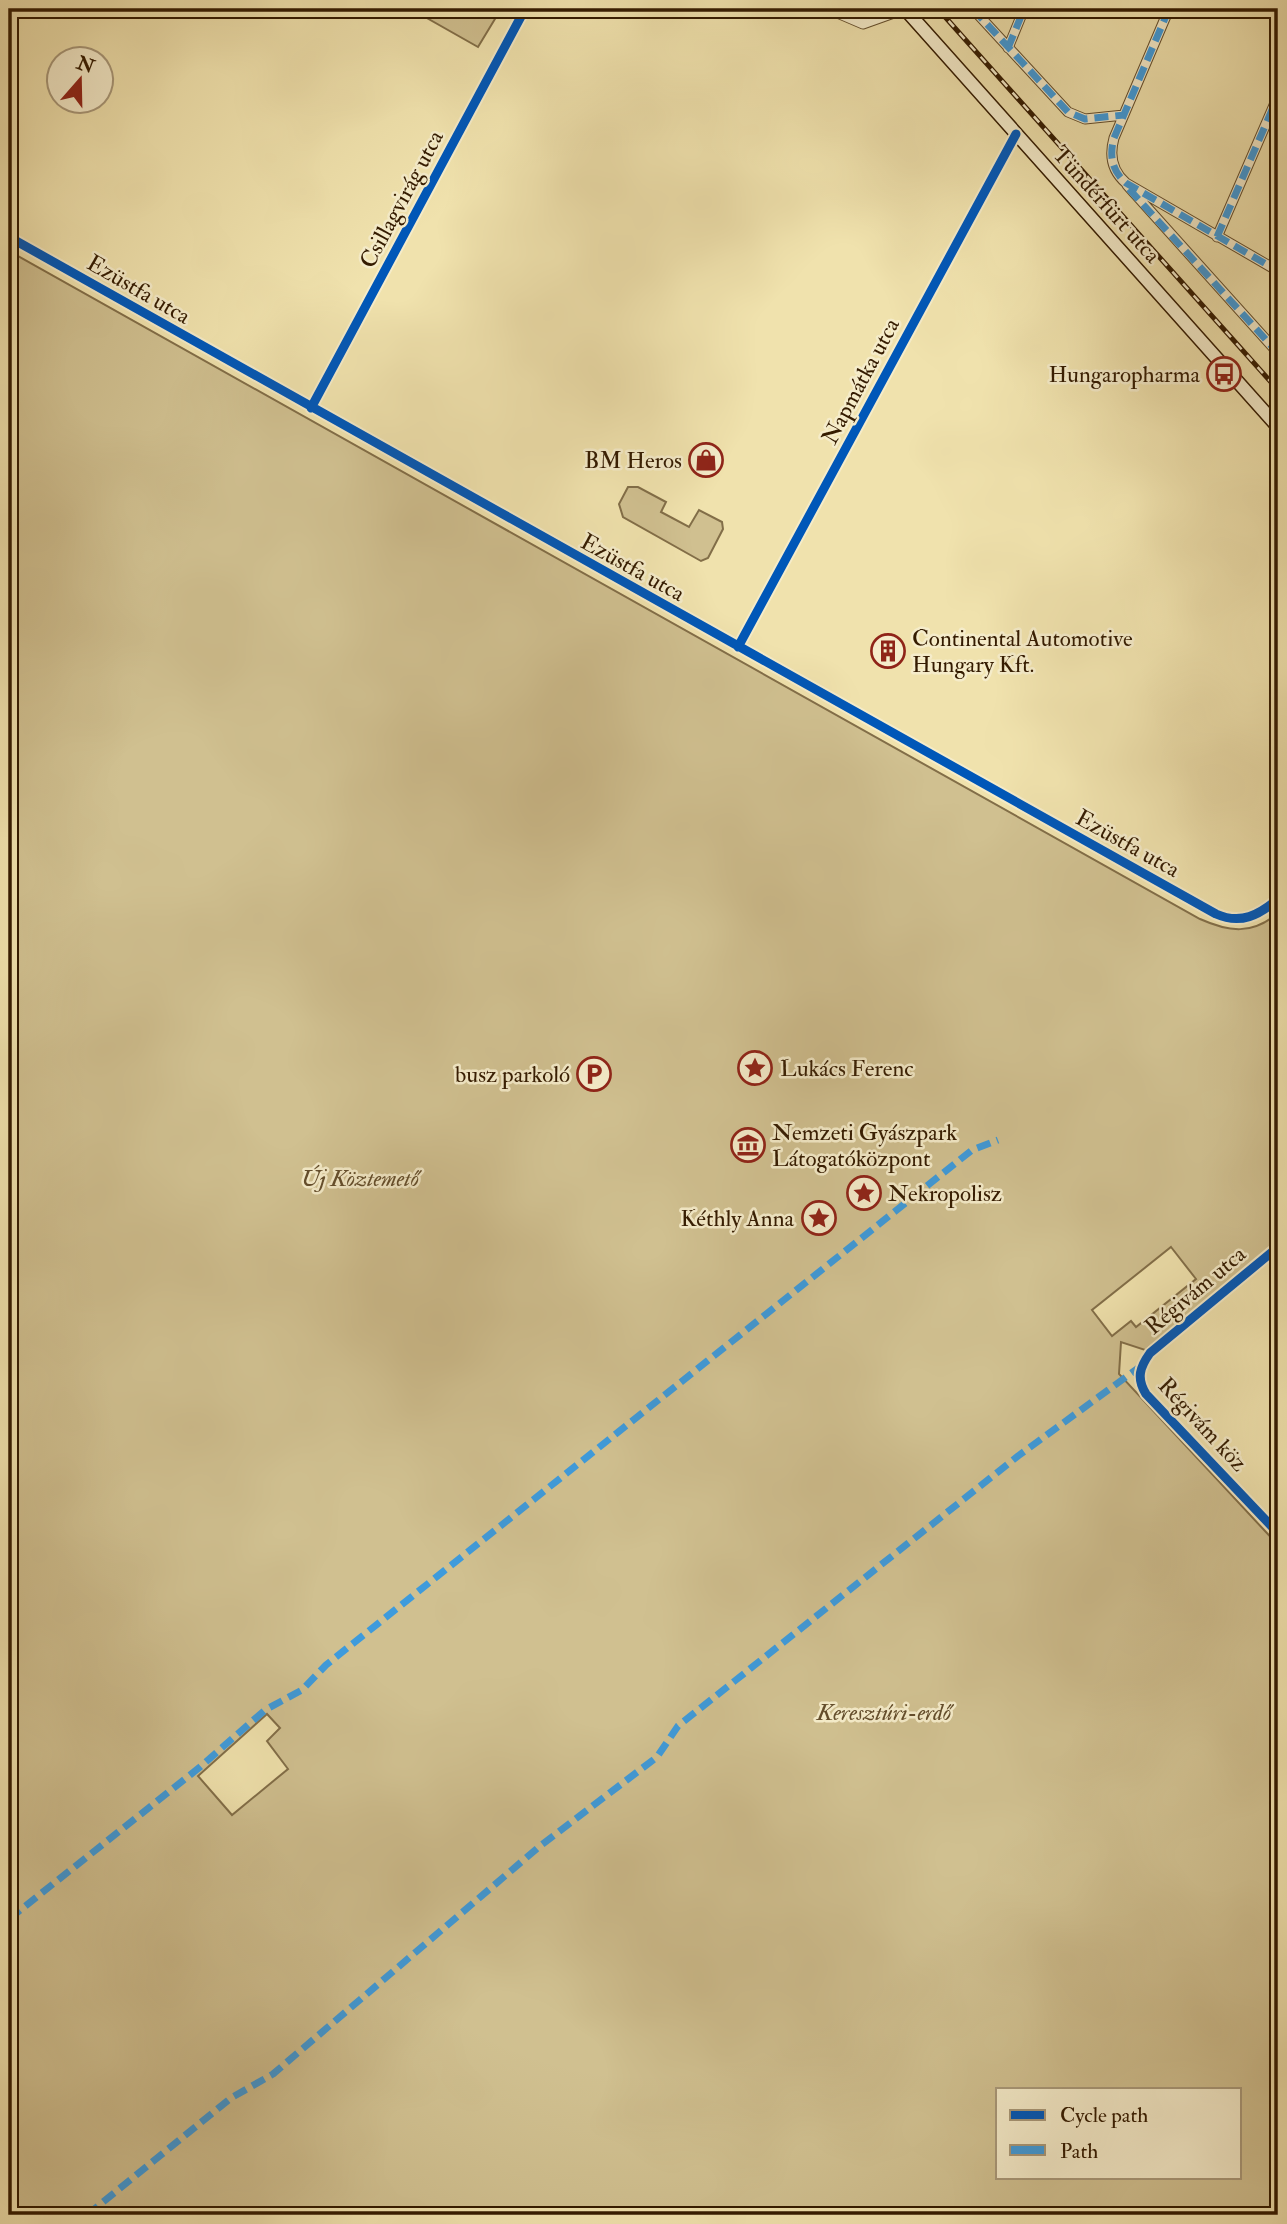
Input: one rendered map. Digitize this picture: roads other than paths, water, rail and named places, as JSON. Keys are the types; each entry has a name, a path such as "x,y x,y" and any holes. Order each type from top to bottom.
{"street":[{"name":"Csillagvirág utca","path":"311,408 526,9"},
{"path":"828,9 863,24 905,9"},
{"name":"Tündérfürt utca","path":"905,9 1278,427"},
{"path":"973,9 1061,106 1076,117 1086,119 1124,114"},
{"path":"1008,48 1024,9"},
{"path":"1169,9 1111,147 1112,159 1118,176 1278,353"},
{"path":"1217,237 1278,96"},
{"name":"Napmátka utca","path":"738,647 1016,134"},
{"path":"1126,183 1278,271"},
{"name":"Ezüstfa utca","path":"9,237 1216,914 1243,919 1258,914 1278,899"},
{"name":"Régivám utca","path":"1140,1366 1165,1340 1278,1247"},
{"name":"Régivám köz","path":"1140,1366 1140,1381 1146,1394 1278,1532"}],"railway":[{"path":"938,9 1278,390"}],"place":[{"name":"Hungaropharma","path":"1224,374"},
{"name":"BM Heros","path":"706,460"},
{"name":"Continental Automotive Hungary Kft.","path":"888,651"},
{"name":"Lukács Ferenc","path":"755,1068"},
{"name":"busz parkoló","path":"594,1074"},
{"name":"Nemzeti Gyászpark Látogatóközpont","path":"748,1145"},
{"name":"Nekropolisz","path":"864,1193"},
{"name":"Kéthly Anna","path":"819,1218"}],"park label":[{"name":"Új Köztemető","path":"360,1178"},
{"name":"Keresztúri-erdő","path":"884,1712"}]}
